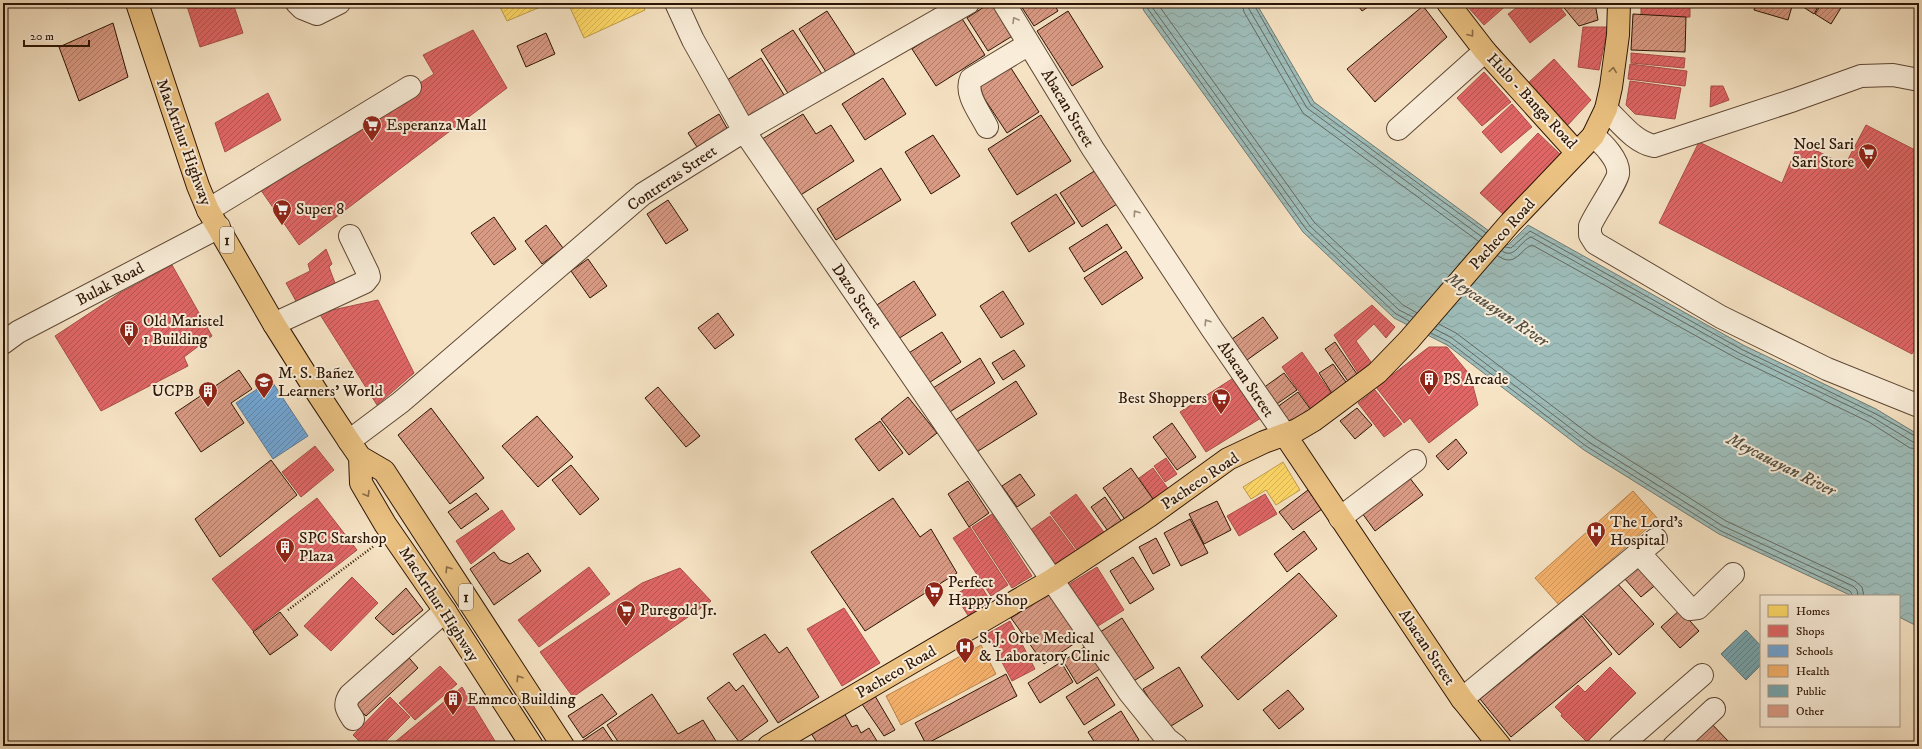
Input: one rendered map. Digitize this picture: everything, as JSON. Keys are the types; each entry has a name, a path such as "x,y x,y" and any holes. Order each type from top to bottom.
{"main road":[{"name":"MacArthur Highway","path":"137,3 178,128 213,218 274,324 354,449 361,482 392,533 445,611 532,746"},
{"name":"Hulo - Banga Road","path":"1448,3 1485,51 1577,153 1593,136 1606,109 1611,87 1618,35 1619,3"},
{"name":"Pacheco Road","path":"769,746 1052,580 1149,516 1228,459 1264,442 1285,435 1314,420 1357,390 1387,363 1409,340 1510,223 1577,153"},
{"name":"Abacan Street","path":"1285,435 1462,699 1500,746"},
{"name":"MacArthur Highway","path":"354,449 384,470 563,746"}],"street":[{"path":"297,3 302,8 318,14 339,3"},
{"name":"Dazo Street","path":"676,3 693,40 744,131 1130,692 1167,739 1176,746"},
{"name":"Contreras Street","path":"354,449 401,402 643,194 744,131 968,3"},
{"name":"Abacan Street","path":"1004,3 1093,149 1212,329 1285,435"},
{"path":"987,127 969,92 968,84 971,79 1029,44"},
{"path":"1398,129 1485,51"},
{"path":"1606,109 1626,129 1645,144 1654,146 1794,100 1861,76 1893,75 1919,80"},
{"name":"Bulak Road","path":"3,343 18,332 213,218 410,87"},
{"path":"1593,136 1600,141 1616,164 1618,174 1590,226 1590,235 1595,243 1721,317 1827,369 1919,406"},
{"path":"274,324 365,282 369,277 368,273 350,236"},
{"path":"1340,518 1415,461"},
{"path":"1462,699 1656,539"},
{"path":"1639,553 1690,609 1694,610 1698,608 1733,574"},
{"path":"353,719 347,710 345,703 350,695 445,611"},
{"path":"1620,746 1702,675"},
{"path":"1674,746 1714,709"}],"path":[{"path":"288,610 392,533"}],"water":[{"name":"Meycauayan River","path":"1141,3 1256,3 1314,102 1508,245 1528,225 1743,345 1876,409 1919,435 1919,627 1900,618 1900,595 1850,595 1719,534 1584,450 1447,345 1394,318 1303,232 1144,11"}],"building: Homes":[{"path":"498,3 550,3 507,21"},
{"path":"568,3 642,3 645,10 584,38"},
{"path":"1283,462 1300,490 1276,505 1266,490 1251,499 1243,487"}],"building: Shops":[{"path":"186,3 233,3 243,33 200,47"},
{"path":"1468,3 1509,3 1484,25 1466,5"},
{"path":"1523,3 1557,3 1566,15 1530,43 1508,14"},
{"path":"1641,3 1690,3 1690,17 1641,19"},
{"path":"1583,27 1608,27 1599,70 1578,67"},
{"path":"473,30 507,88 299,245 258,186 434,74 423,55"},
{"path":"1631,53 1685,58 1684,68 1631,63"},
{"path":"1554,59 1591,100 1566,127 1528,83"},
{"path":"1630,64 1687,71 1685,86 1628,79"},
{"path":"1484,72 1511,102 1482,126 1457,98"},
{"path":"1630,81 1681,88 1675,119 1635,114 1626,105"},
{"path":"1711,86 1723,86 1729,100 1710,107"},
{"path":"268,93 281,120 225,152 215,123"},
{"path":"1512,104 1532,127 1501,153 1482,132"},
{"path":"1866,125 1919,152 1919,341 1912,354 1659,223 1699,142 1782,183 1799,142 1845,165"},
{"path":"1538,133 1562,156 1504,215 1480,193"},
{"path":"326,249 332,264 329,267 335,283 315,296 297,303 286,283 310,271 308,264"},
{"name":"Old Maristel 1 Building","path":"172,265 212,336 184,357 188,366 101,411 55,336 120,293"},
{"path":"378,300 414,373 377,405 319,313"},
{"path":"1372,305 1395,327 1386,338 1374,324 1356,341 1371,362 1358,373 1334,335"},
{"name":"PS Arcade","path":"1429,347 1447,347 1470,375 1478,405 1429,443 1410,418 1404,423 1376,387"},
{"path":"1302,352 1333,396 1312,410 1282,367"},
{"name":"Best Shoppers","path":"1235,377 1261,418 1206,452 1180,412"},
{"path":"1375,390 1402,424 1384,437 1358,403"},
{"path":"315,446 334,470 301,497 282,472"},
{"path":"1166,458 1177,474 1165,482 1154,466"},
{"path":"1153,468 1169,490 1154,500 1139,478"},
{"path":"1076,494 1106,535 1080,554 1050,513"},
{"path":"1265,494 1277,514 1239,536 1227,516"},
{"name":"SPC Starshop Plaza","path":"317,498 357,550 253,631 212,579"},
{"path":"502,510 515,529 471,564 456,541"},
{"path":"992,514 1032,576 1012,588 972,527"},
{"path":"1050,516 1078,554 1055,570 1026,533"},
{"path":"970,527 1008,585 991,596 953,538"},
{"path":"589,567 610,594 539,647 518,620"},
{"path":"1097,567 1124,610 1093,629 1066,586"},
{"name":"Puregold Jr.","path":"680,568 711,601 573,697 540,652 642,583"},
{"path":"352,577 378,603 331,651 304,626"},
{"path":"978,581 991,602 969,617 955,595"},
{"path":"844,608 880,663 842,686 807,629"},
{"path":"1010,621 1035,669 1012,681 987,634"},
{"path":"440,666 457,684 415,720 399,703"},
{"path":"1610,667 1636,693 1587,742 1561,716 1562,714 1555,707 1578,685 1585,692"},
{"name":"Emmco Building","path":"462,687 498,746 390,746"},
{"path":"390,697 410,717 381,746 364,746 353,735"}],"building: Schools":[{"path":"271,380 308,436 273,459 236,403"}],"building: Health":[{"name":"The Lord's Hospital","path":"1633,491 1658,519 1559,605 1535,578"},
{"path":"981,645 996,674 901,725 886,696"}],"building: Public":[{"path":"1746,630 1760,645 1760,666 1746,680 1721,654"}],"building: Other":[{"path":"67,3 82,3 68,8"},
{"path":"990,3 993,3 1014,35 988,51 967,18"},
{"path":"1019,3 1053,3 1058,11 1034,26"},
{"path":"1356,3 1374,3 1362,11"},
{"path":"1560,3 1595,3 1598,20 1579,26"},
{"path":"1756,3 1793,3 1788,20 1754,10"},
{"path":"1797,3 1820,3 1814,14"},
{"path":"1822,3 1844,3 1831,24 1815,14"},
{"path":"1423,6 1447,37 1375,102 1347,69"},
{"path":"827,11 855,54 826,72 799,29"},
{"path":"1068,11 1103,67 1072,86 1037,31"},
{"path":"1633,14 1686,17 1685,52 1631,50"},
{"path":"961,17 985,55 936,86 912,49"},
{"path":"113,23 128,77 79,101 59,47"},
{"path":"793,30 822,74 789,95 761,50"},
{"path":"546,33 555,54 526,67 517,46"},
{"path":"761,58 786,98 749,122 724,82"},
{"path":"1009,65 1039,112 1007,133 976,86"},
{"path":"883,78 906,114 865,140 842,104"},
{"path":"719,114 728,130 697,147 688,133"},
{"path":"803,114 816,134 831,125 854,161 796,198 759,141"},
{"path":"1041,115 1071,161 1017,195 988,149"},
{"path":"933,135 960,176 931,194 905,152"},
{"path":"881,168 901,200 836,240 817,209"},
{"path":"1099,168 1120,202 1082,227 1060,193"},
{"path":"1056,194 1075,223 1029,252 1011,223"},
{"path":"668,200 688,230 666,244 647,214"},
{"path":"494,217 516,249 494,265 471,233"},
{"path":"1107,224 1122,248 1084,272 1069,248"},
{"path":"546,225 563,248 542,264 525,241"},
{"path":"1126,251 1143,278 1102,305 1084,278"},
{"path":"588,259 607,286 590,298 571,271"},
{"path":"914,281 936,315 890,344 869,310"},
{"path":"1003,291 1024,324 1001,338 980,306"},
{"path":"718,313 734,335 715,349 698,328"},
{"path":"1263,317 1278,338 1240,365 1225,344"},
{"path":"942,332 961,362 924,386 904,356"},
{"path":"1335,342 1359,377 1350,384 1325,349"},
{"path":"1014,350 1025,366 1003,380 992,363"},
{"path":"980,358 995,383 945,415 930,390"},
{"path":"1333,364 1348,385 1333,395 1319,373"},
{"name":"UCPB","path":"239,370 252,389 231,403 244,423 201,452 175,413"},
{"path":"1284,373 1297,390 1271,408 1259,391"},
{"path":"1016,381 1037,414 975,453 954,421"},
{"path":"658,387 700,436 686,447 645,398"},
{"path":"1298,392 1311,410 1286,428 1273,410"},
{"path":"908,397 937,433 909,455 881,419"},
{"path":"431,408 484,478 450,504 398,435"},
{"path":"1357,408 1372,425 1355,439 1340,421"},
{"path":"537,416 573,457 538,487 502,446"},
{"path":"880,421 903,453 879,471 855,439"},
{"path":"1172,423 1196,457 1177,470 1153,437"},
{"path":"1456,439 1467,453 1448,470 1436,456"},
{"path":"271,460 297,495 220,557 195,519"},
{"path":"571,465 599,499 580,515 552,480"},
{"path":"1131,468 1155,502 1126,521 1103,488"},
{"path":"1020,474 1035,495 1017,507 1002,486"},
{"path":"1409,477 1423,495 1375,531 1362,513"},
{"path":"968,481 989,513 969,527 948,494"},
{"path":"1308,490 1322,509 1293,530 1279,512"},
{"path":"476,493 489,509 461,529 448,512"},
{"path":"1105,497 1124,525 1110,534 1091,507"},
{"path":"893,498 920,537 931,529 957,573 865,631 811,552"},
{"path":"1217,501 1231,530 1204,544 1189,514"},
{"path":"1190,519 1208,553 1181,566 1164,533"},
{"path":"1304,531 1317,549 1287,572 1274,554"},
{"path":"1156,538 1170,565 1153,574 1139,547"},
{"path":"494,552 500,560 510,564 528,553 541,571 494,605 470,569"},
{"path":"1133,557 1154,589 1130,604 1110,571"},
{"path":"1640,563 1658,583 1641,597 1624,578"},
{"path":"1299,573 1337,616 1238,700 1201,657"},
{"path":"1616,582 1654,624 1619,655 1581,612"},
{"path":"406,588 423,610 393,635 375,618"},
{"path":"1052,590 1084,637 1044,664 1011,618"},
{"path":"1680,610 1699,631 1680,648 1661,627"},
{"path":"280,612 298,635 270,655 253,632"},
{"path":"1582,616 1612,654 1511,737 1480,699"},
{"path":"1122,618 1154,668 1129,684 1097,634"},
{"path":"765,634 779,653 787,647 819,697 778,723 733,654"},
{"path":"1089,644 1103,667 1077,684 1063,661"},
{"path":"403,651 418,668 366,716 352,703"},
{"path":"1061,662 1073,682 1040,703 1028,683"},
{"path":"1179,667 1203,706 1168,728 1143,689"},
{"path":"1006,674 1017,696 926,744 915,723"},
{"path":"1097,677 1115,705 1084,725 1066,697"},
{"path":"729,682 736,691 743,685 768,721 739,742 707,698"},
{"path":"1288,690 1304,709 1279,729 1263,710"},
{"path":"602,694 617,714 583,738 568,716"},
{"path":"652,694 678,734 703,720 719,746 621,746 607,725"},
{"path":"875,696 895,730 884,736 862,704"},
{"path":"843,711 852,727 857,725 861,733 869,728 880,746 819,746 809,730"},
{"path":"1121,711 1139,740 1129,746 1097,746 1088,732"},
{"path":"1708,720 1730,743 1728,746 1681,746"},
{"path":"603,727 616,746 585,746 582,741"}],"place":[{"name":"Esperanza Mall","path":"372,142"},
{"name":"Noel Sari Sari Store","path":"1868,170"},
{"name":"Super 8","path":"282,226"},
{"name":"Old Maristel 1 Building","path":"129,347"},
{"name":"PS Arcade","path":"1429,396"},
{"name":"M. S. Bañez Learners' World","path":"264,399"},
{"name":"UCPB","path":"208,408"},
{"name":"Best Shoppers","path":"1221,415"},
{"name":"The Lord's Hospital","path":"1596,548"},
{"name":"SPC Starshop Plaza","path":"285,564"},
{"name":"Perfect Happy Shop","path":"934,608"},
{"name":"Puregold Jr.","path":"626,627"},
{"name":"S. J. Orbe Medical & Laboratory Clinic","path":"965,664"},
{"name":"Emmco Building","path":"453,716"}]}
